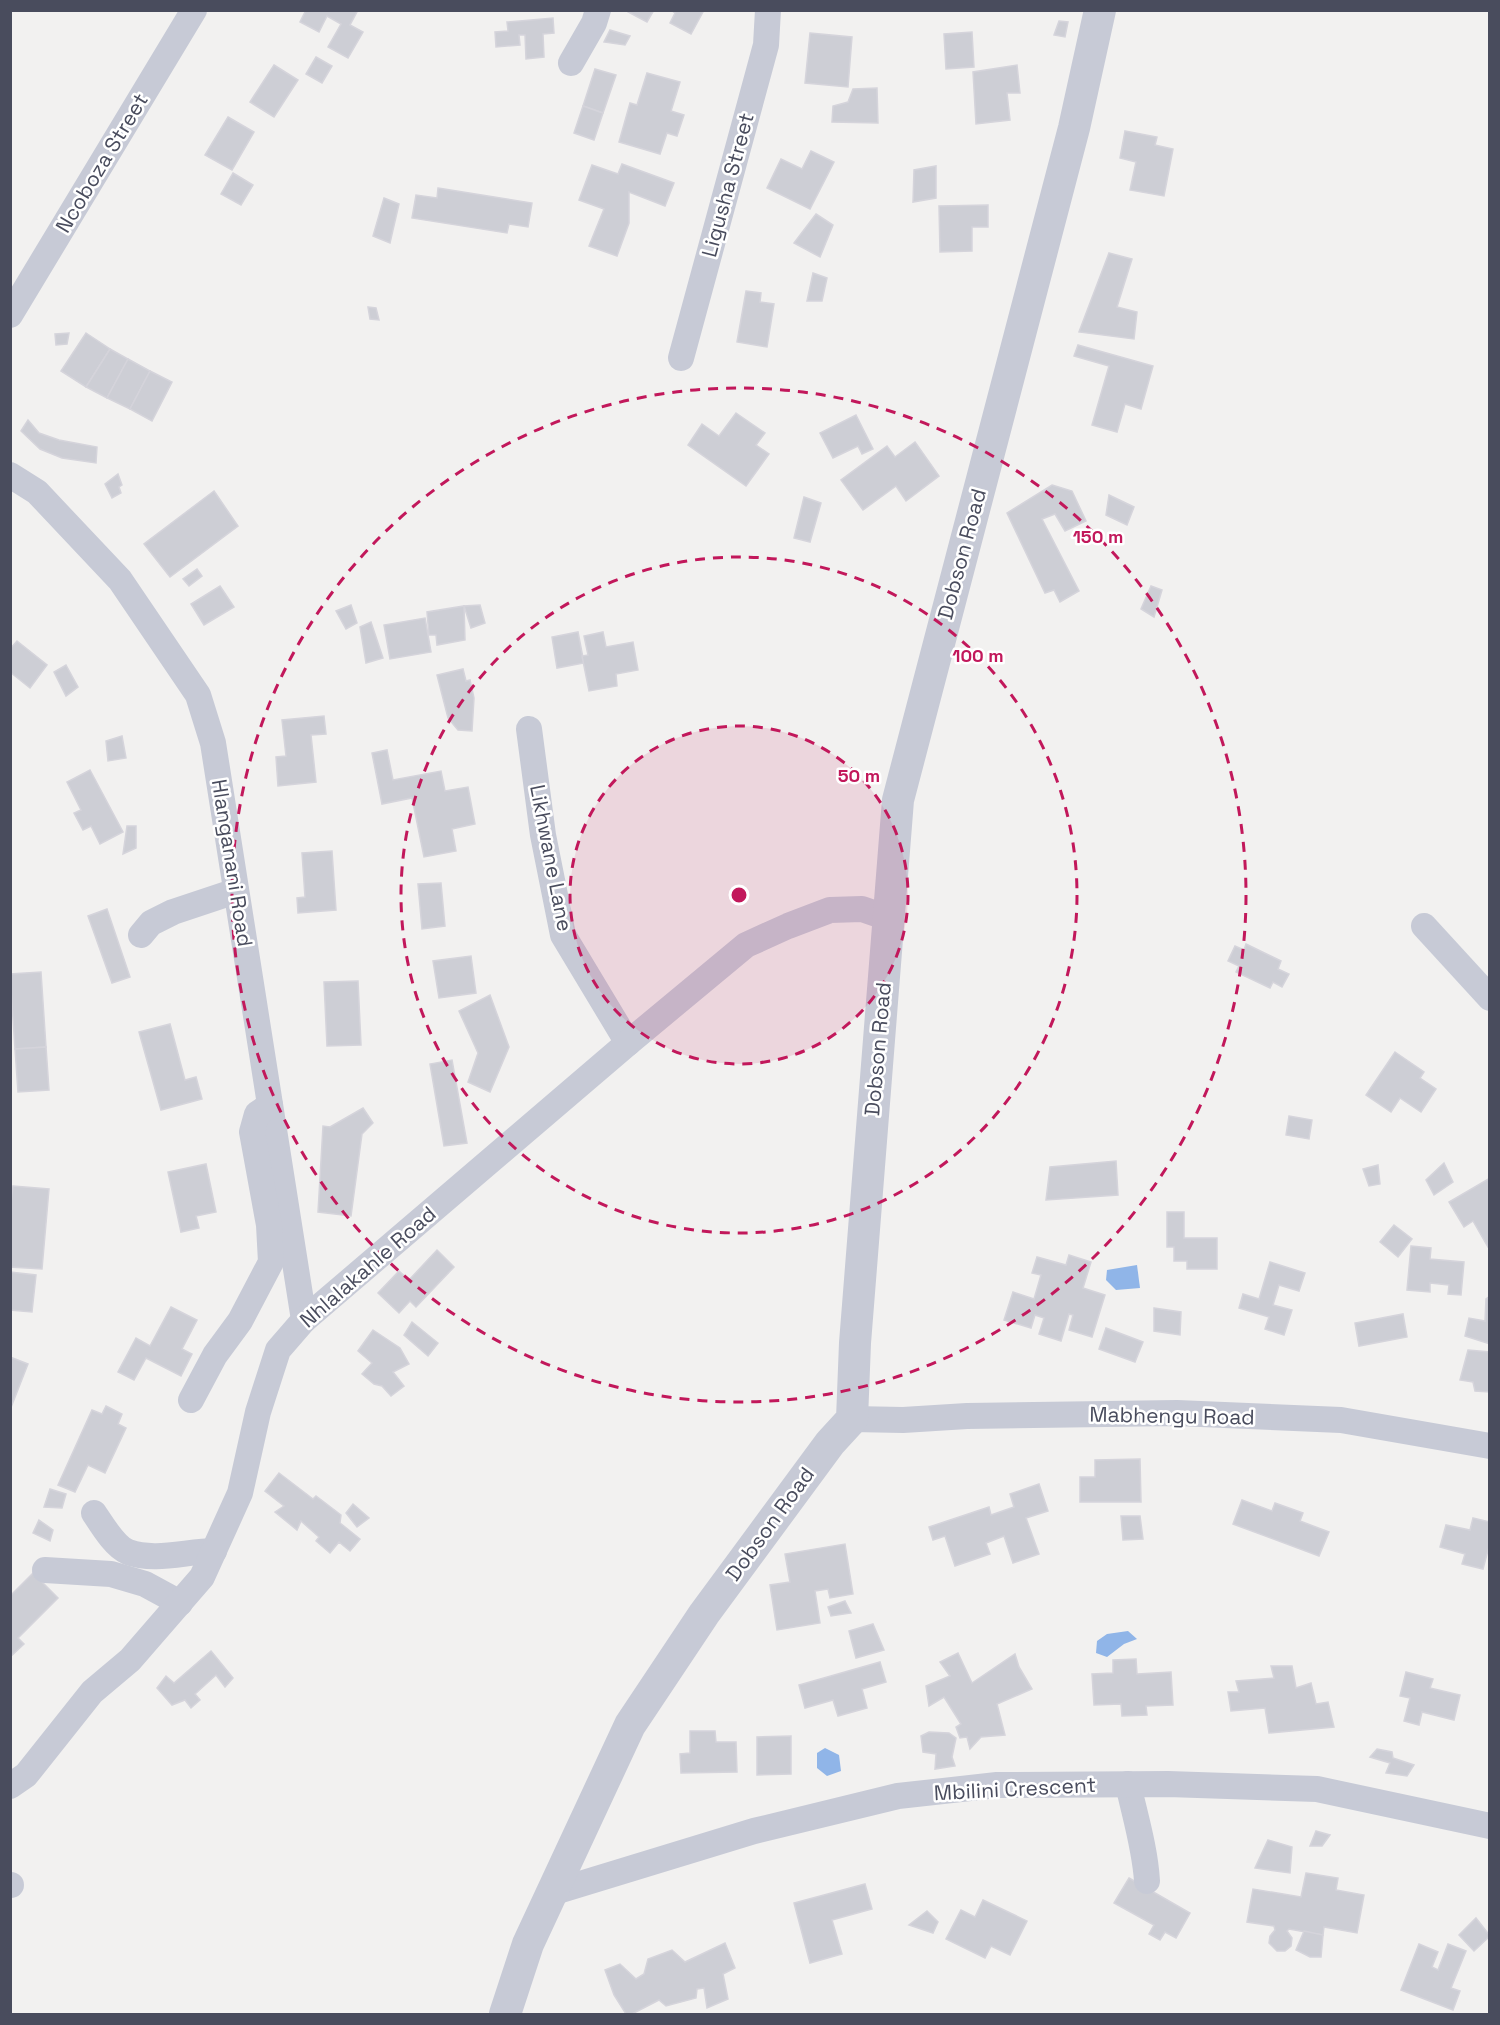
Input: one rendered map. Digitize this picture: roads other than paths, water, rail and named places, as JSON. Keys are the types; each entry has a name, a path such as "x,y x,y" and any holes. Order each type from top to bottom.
{"street":[{"name":"Ncoboza Street","path":"10,315 194,10"},
{"path":"571,63 594,23 598,10"},
{"name":"Ligusha Street","path":"681,358 766,45 768,10"},
{"name":"Dobson Road","path":"505,2014 528,1944 630,1725 704,1614 830,1443 852,1419 855,1343 898,800 1074,128 1100,10"},
{"name":"Hlanganani Road","path":"10,476 37,492 120,580 198,695 213,743 304,1320"},
{"name":"Likhwane Lane","path":"528,729 543,835 562,935 628,1043"},
{"path":"141,935 151,922 173,912 236,891"},
{"name":"Nhlalakahle Road","path":"10,1786 26,1775 92,1692 130,1660 202,1577 240,1493 258,1412 278,1350 304,1320 746,945 830,910 862,909 888,918"},
{"path":"1424,926 1490,998"},
{"path":"191,1400 215,1354 240,1321 272,1262 269,1225 252,1132 257,1114 270,1105"},
{"name":"Mabhengu Road","path":"852,1419 903,1420 967,1416 1177,1413 1341,1420 1490,1446"},
{"path":"94,1513 105,1532 127,1552 152,1557 192,1551 214,1551"},
{"path":"45,1570 111,1574 145,1584 180,1603"},
{"path":"1128,1784 1146,1858 1148,1881"},
{"name":"Mbilini Crescent","path":"551,1893 754,1831 898,1796 997,1785 1168,1784 1317,1789 1490,1826"}],"water":[{"path":"1137,1265 1140,1288 1116,1290 1106,1280 1107,1270"},
{"path":"1128,1631 1137,1639 1124,1644 1107,1657 1096,1653 1097,1641 1107,1634"},
{"path":"825,1748 839,1755 841,1771 827,1776 817,1768 817,1753"}]}
